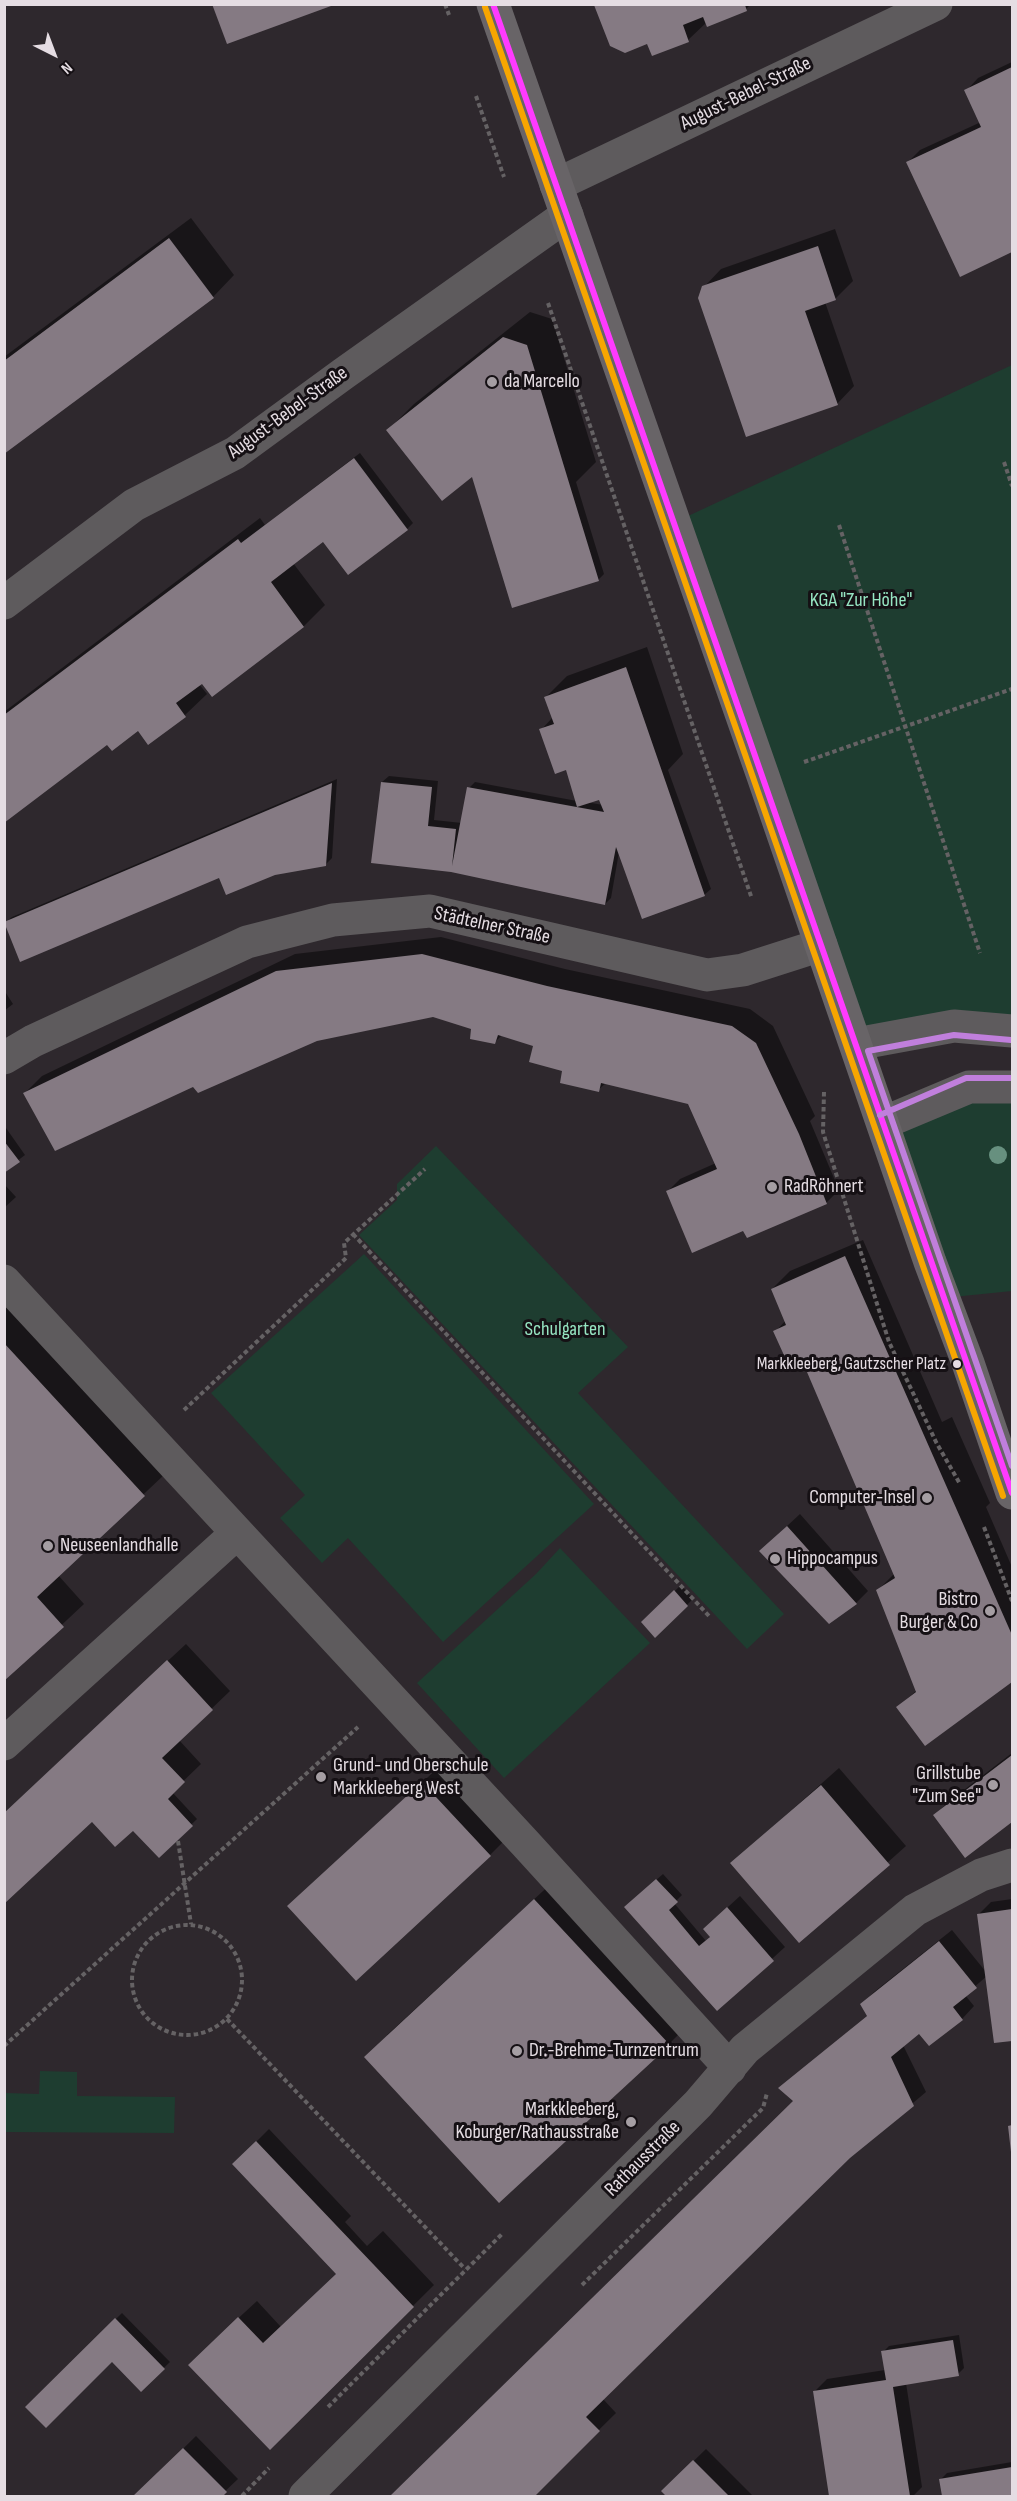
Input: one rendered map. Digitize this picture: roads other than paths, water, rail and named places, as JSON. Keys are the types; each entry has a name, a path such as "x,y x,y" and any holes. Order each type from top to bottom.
{"main road":[{"path":"493,4 1012,1493"}],"street":[{"name":"August-Bebel-Straße","path":"4,603 134,505 236,453 528,242 562,200 936,4"},
{"name":"Städtelner Straße","path":"4,1058 33,1041 247,942 333,920 430,911 707,975 743,970 821,945"},
{"path":"856,1044 954,1026 1012,1031"},
{"path":"883,1123 969,1087 1012,1088"},
{"path":"4,1281 390,1698 738,2058"},
{"path":"4,1744 237,1533"},
{"name":"Rathausstraße","path":"305,2496 698,2104 738,2058 915,1910 981,1875 1012,1864"}],"place":[{"name":"da Marcello","path":"492,382"},
{"name":"RadRöhnert","path":"772,1187"},
{"name":"Markkleeberg, Gautzscher Platz","path":"957,1364"},
{"name":"Computer-Insel","path":"927,1498"},
{"name":"Neuseenlandhalle","path":"48,1546"},
{"name":"Hippocampus","path":"775,1559"},
{"name":"Bistro Burger & Co","path":"990,1611"},
{"name":"Grund- und Oberschule Markkleeberg West","path":"321,1777"},
{"name":"Grillstube \"Zum See\"","path":"993,1785"},
{"name":"Dr.-Brehme-Turnzentrum","path":"517,2051"},
{"name":"Markkleeberg, Koburger/Rathausstraße","path":"631,2122"}],"park label":[{"name":"KGA \"Zur Höhe\"","path":"861,601"},
{"name":"Schulgarten","path":"565,1330"}]}
